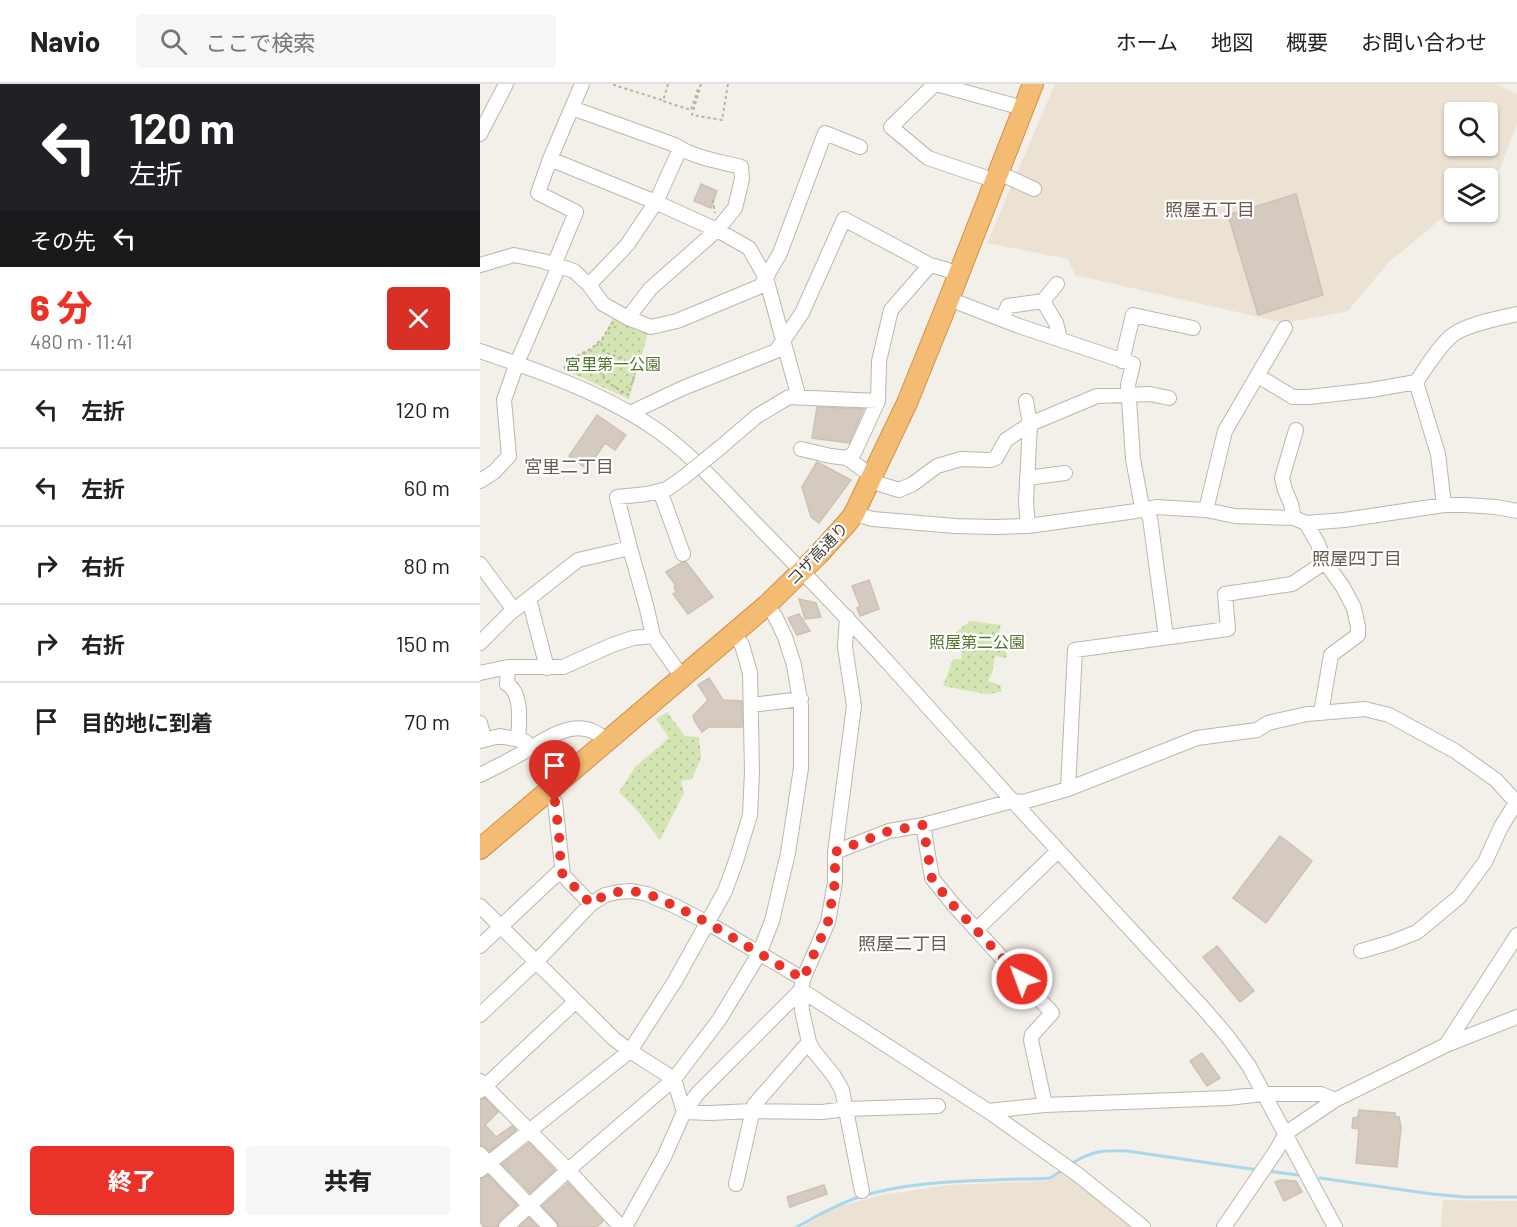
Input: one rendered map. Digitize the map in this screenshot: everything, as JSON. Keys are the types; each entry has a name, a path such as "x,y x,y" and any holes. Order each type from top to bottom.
{"highway":[{"name":"コザ高通り","path":"480,849 767,605 837,535 854,513 903,412 1033,84"}],"street":[{"path":"480,134 506,84"},
{"path":"480,481 494,472 509,456 504,400 576,212 538,193 549,159 582,84"},
{"path":"1023,108 935,84 891,127 928,158 1034,189"},
{"path":"572,108 675,145 699,156 741,167 742,179 735,208 650,289 628,318"},
{"path":"480,265 514,255 557,266 574,271 589,285 603,304 628,318 651,327 677,321 761,286 780,253 825,133 860,147"},
{"path":"589,285 627,244 656,202 680,149"},
{"path":"549,159 717,224 749,248 766,278 799,398"},
{"path":"630,413 683,388 776,351 802,313 844,219 930,265 958,274"},
{"path":"847,458 854,453 878,401 879,361 891,310 930,265"},
{"path":"1002,319 1008,306 1043,301 1057,284"},
{"path":"949,299 1133,364 1128,385 1133,459 1138,490 1150,518 1166,637"},
{"path":"1043,301 1056,323 1060,339"},
{"path":"1258,376 1293,397 1371,390 1416,382 1432,358 1454,334 1517,314"},
{"path":"1122,361 1132,315 1193,327"},
{"path":"1206,510 1225,431 1285,328"},
{"path":"480,351 565,381 630,413 662,433 692,459 802,570 1222,1030 1249,1066 1335,1227"},
{"path":"1416,382 1437,454 1443,505"},
{"path":"801,449 847,458 871,478 899,490 914,484 937,466 961,459 990,460 996,458 1006,440 1030,424 1097,396 1150,394 1169,398"},
{"path":"682,677 652,636 617,497 667,489 757,416 789,397 878,401"},
{"path":"1026,401 1030,424 1026,502 1028,526"},
{"path":"1296,430 1282,478 1285,490 1300,520 1318,544 1325,562 1343,587 1354,608 1358,627 1358,634 1331,655 1321,713"},
{"path":"1028,478 1065,473"},
{"path":"660,491 683,554"},
{"path":"854,513 873,519 995,527 1028,526 1156,507 1206,510 1235,516 1300,520 1344,520 1443,505 1517,511"},
{"path":"481,639 578,560 630,548"},
{"path":"1068,789 1075,650 1228,628 1225,594 1292,584 1325,562"},
{"path":"480,564 514,610"},
{"path":"529,598 547,668"},
{"path":"506,1227 674,1079 719,1020 759,954 772,921 788,853 801,768 801,699 794,665 785,637 767,605"},
{"path":"576,1001 482,1086 623,1227 664,1157 684,1112 698,1093 802,984 828,922 835,882 835,852 854,706 845,647 847,617"},
{"path":"550,1227 530,1205 483,1163 529,1132 630,1051 675,981 725,891 750,815 752,771 750,673 741,645 733,633"},
{"path":"480,673 508,667 563,667 612,645 633,638 652,636"},
{"path":"508,667 507,684 512,687 518,699 518,740"},
{"path":"751,705 801,699"},
{"path":"835,852 889,831 923,825 1012,801 1023,802 1068,789 1197,738 1257,730 1268,723 1307,714 1365,709 1389,715 1455,751 1496,780 1515,810 1501,827 1485,862 1459,897 1417,932 1360,951"},
{"path":"480,723 482,740 500,736 538,744"},
{"path":"480,776 558,732 576,728 598,732 607,742"},
{"path":"548,792 555,802 563,875 593,902"},
{"path":"923,825 932,879 951,903 1052,1012 1032,1035 1031,1040 1045,1105"},
{"path":"976,929 1058,851"},
{"path":"480,946 561,870"},
{"path":"480,1015 536,963 593,902 605,895 618,892 632,891 648,894 708,923 759,954 1035,1144 1077,1174 1143,1227"},
{"path":"480,906 614,1039 674,1079 684,1112"},
{"path":"1446,1045 1517,935"},
{"path":"802,984 802,1011 809,1042 842,1090 862,1191"},
{"path":"1224,1227 1286,1133 1335,1100 1446,1045 1517,1017"},
{"path":"736,1184 754,1105 809,1042"},
{"path":"988,1111 1045,1105 1228,1098 1263,1094 1321,1094 1335,1100"},
{"path":"684,1112 822,1112 938,1106"}],"path":[{"path":"612,84 662,100 667,84"},
{"path":"667,84 663,101 691,110 701,84"},
{"path":"701,84 692,115 722,120 728,84"},
{"path":"714,208 713,201 717,224"},
{"path":"560,373 573,358 600,341 613,321"},
{"path":"584,353 607,382 628,394 636,370 633,364 605,352 600,341"}],"shaded area":[{"path":"1055,84 1496,84 1517,94 1517,123 1500,169 1444,168 1444,216 1388,263 1348,311 1285,323 1075,275 1068,259 987,243"},
{"path":"1066,1171 1138,1227 803,1227 837,1207 882,1195 949,1185 1048,1181"},
{"path":"1443,1200 1517,1201 1517,1227 1441,1227"}],"green space":[{"name":"宮里第一公園","path":"615,314 649,330 629,399 563,369 573,358 592,348 602,339"},
{"name":"照屋第二公園","path":"970,621 1001,625 996,641 1008,645 1006,658 995,656 988,681 1000,685 1002,692 986,694 943,686 953,659 961,659 962,655 959,647 948,639"},
{"path":"667,712 685,736 699,737 701,758 692,779 681,781 684,793 660,840 637,810 619,792 635,767 669,738 656,719"}],"building":[{"path":"701,184 717,191 711,208 694,201"},
{"path":"1296,194 1323,295 1258,315 1228,215"},
{"path":"817,407 864,409 849,443 812,438"},
{"path":"597,415 626,435 615,450 605,443 587,469 569,456"},
{"path":"817,462 851,480 819,523 811,517 802,487"},
{"path":"686,562 713,597 688,614 673,594 676,592 674,587 676,586 666,572"},
{"path":"869,580 879,609 860,616 857,608 860,606 852,586"},
{"path":"799,599 816,603 821,617 805,619"},
{"path":"799,614 810,631 797,635 788,618"},
{"path":"709,678 723,700 742,701 742,727 709,727 702,732 695,722 693,716 708,700 698,685"},
{"path":"1280,836 1312,861 1266,923 1233,898"},
{"path":"1217,946 1254,991 1240,1002 1203,957"},
{"path":"1202,1053 1220,1078 1207,1086 1190,1061"},
{"path":"485,1098 498,1112 485,1125 496,1137 512,1126 516,1130 490,1151 480,1145 480,1100"},
{"path":"1359,1110 1395,1113 1395,1117 1399,1117 1401,1127 1397,1167 1356,1163 1359,1129 1352,1128 1353,1118 1358,1117"},
{"path":"529,1143 555,1170 530,1193 502,1164"},
{"path":"488,1175 517,1205 500,1220 497,1227 484,1227 480,1222 480,1179"},
{"path":"1296,1181 1302,1192 1284,1201 1275,1182"},
{"path":"568,1183 603,1221 597,1227 559,1227 542,1206"},
{"path":"824,1185 827,1194 790,1207 787,1197"},
{"path":"529,1218 538,1227 519,1227"}],"waterway":[{"path":"1071,1164 1098,1152 1127,1151 1258,1170"},
{"path":"797,1227 843,1203 878,1192 938,1183 1050,1178 1063,1170"},
{"path":"1267,1171 1298,1175"},
{"path":"1320,1178 1432,1194 1464,1197 1517,1197"}],"district":[{"name":"照屋五丁目","path":"1210,209"},
{"name":"宮里二丁目","path":"569,466"},
{"name":"照屋四丁目","path":"1357,558"},
{"name":"照屋二丁目","path":"903,943"}],"route":[{"path":"555,802 561,870 563,875 591,904 605,895 618,892 632,891 648,894 708,923 803,979 828,922 835,882 835,852 889,831 923,825 932,879 951,903 1022,979"}]}
